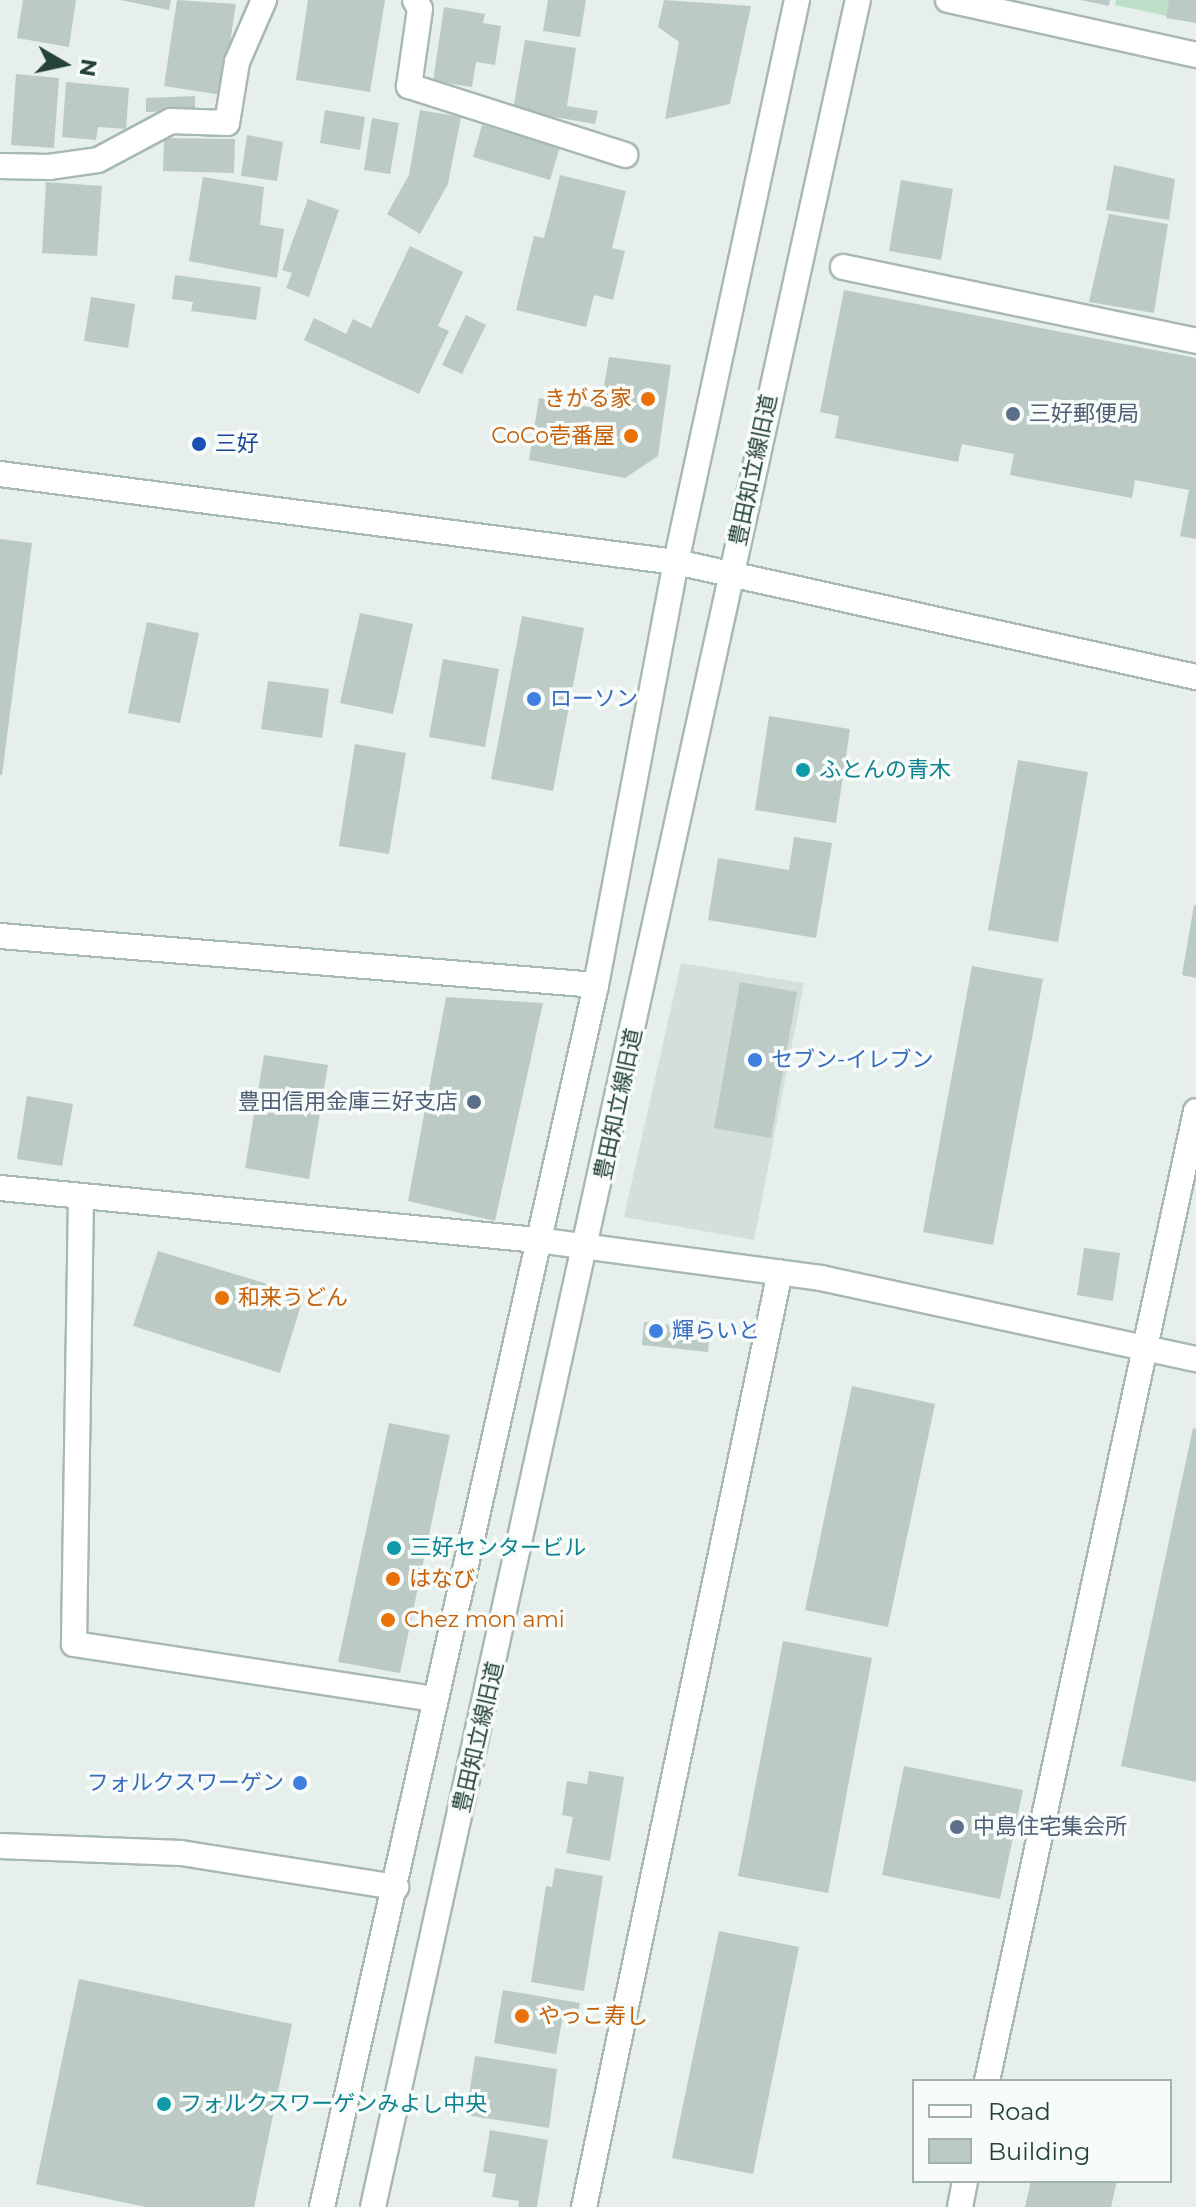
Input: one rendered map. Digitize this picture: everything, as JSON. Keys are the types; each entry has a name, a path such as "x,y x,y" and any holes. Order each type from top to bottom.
{"street":[{"path":"0,166 49,167 98,160 171,121 227,123 237,62 264,0"},
{"path":"415,0 420,9 409,86 625,155"},
{"path":"322,2207 396,1887 433,1699 596,985 676,562 797,0"},
{"name":"豊田知立線旧道","path":"373,2207 587,1247 858,0"},
{"path":"948,0 1196,55"},
{"path":"843,267 1196,341"},
{"path":"0,474 676,562 1196,677"},
{"path":"0,936 596,985"},
{"path":"987,2079 1196,1111"},
{"path":"0,1188 537,1240 780,1272 1196,1359"},
{"path":"81,1197 74,1644 433,1699"},
{"path":"584,2207 780,1272"},
{"path":"0,1846 181,1853 396,1887"},
{"path":"960,2207 965,2183"}],"shaded area":[{"path":"681,963 804,983 754,1240 624,1217"}],"green space":[{"path":"1116,0 1196,0 1196,22 1115,5"}],"building":[{"path":"23,0 76,0 69,47 17,38"},
{"path":"120,0 171,0 169,10"},
{"path":"177,0 236,4 222,95 164,86"},
{"path":"308,0 385,0 370,92 296,80"},
{"path":"548,0 586,0 580,37 543,31"},
{"path":"664,0 751,6 730,104 665,119 679,42 658,27"},
{"path":"1080,0 1110,0 1109,6"},
{"path":"1169,0 1196,0 1196,23 1166,18"},
{"path":"444,7 485,14 483,23 501,26 495,65 476,62 472,87 433,81"},
{"path":"525,40 576,48 567,106 598,111 595,124 513,110"},
{"path":"16,74 59,78 54,148 11,145"},
{"path":"66,82 129,88 126,129 98,127 96,140 62,137"},
{"path":"195,96 195,110 146,112 146,98"},
{"path":"325,110 365,117 360,150 320,143"},
{"path":"420,110 461,117 448,184 420,234 387,214 409,175"},
{"path":"372,118 399,123 390,174 364,170"},
{"path":"482,125 560,147 550,180 473,157"},
{"path":"247,135 283,142 277,181 241,176"},
{"path":"164,138 235,139 234,173 163,171"},
{"path":"1114,165 1175,179 1169,220 1106,210"},
{"path":"560,175 626,191 612,248 625,251 613,300 594,295 586,327 516,310 534,236 544,238"},
{"path":"203,177 264,187 260,225 284,229 277,278 189,261"},
{"path":"901,180 953,189 941,260 889,251"},
{"path":"46,182 102,186 97,256 42,253"},
{"path":"308,199 339,210 309,297 286,288 292,273 282,270"},
{"path":"1109,214 1168,224 1154,313 1089,302"},
{"path":"410,246 463,272 438,326 449,331 419,394 304,340 314,318 346,334 353,319 371,328"},
{"path":"175,275 261,287 256,320 191,311 193,302 172,299"},
{"name":"三好郵便局","path":"844,290 1196,358 1196,539 1180,536 1189,490 1135,480 1132,498 1010,475 1014,454 962,444 958,462 835,438 839,416 820,412"},
{"path":"91,297 135,304 128,348 84,341"},
{"path":"466,315 486,325 462,374 442,365"},
{"path":"609,357 671,365 658,456 625,478 529,460 539,398 600,409"},
{"path":"0,539 32,543 2,775 0,775"},
{"path":"360,613 413,624 393,714 340,703"},
{"path":"522,616 584,628 553,791 491,779"},
{"path":"147,622 199,633 180,723 128,713"},
{"path":"443,659 499,669 485,747 429,737"},
{"path":"268,681 329,689 322,738 261,729"},
{"name":"ふとんの青木","path":"769,716 850,729 836,823 755,810"},
{"path":"355,744 406,753 389,854 339,846"},
{"path":"1018,760 1088,772 1058,942 988,930"},
{"path":"794,837 832,843 816,938 708,920 718,858 789,870"},
{"path":"1196,905 1196,978 1182,975"},
{"path":"972,966 1043,979 993,1245 923,1232"},
{"name":"セブン-イレブン","path":"740,982 797,992 771,1138 714,1128"},
{"name":"豊田信用金庫三好支店","path":"446,997 543,1003 495,1221 408,1201"},
{"path":"264,1055 328,1065 309,1179 245,1168"},
{"path":"27,1096 73,1104 62,1166 17,1159"},
{"path":"1084,1248 1120,1253 1113,1301 1077,1295"},
{"path":"158,1251 304,1295 280,1373 133,1326"},
{"path":"644,1322 710,1329 708,1352 642,1345"},
{"path":"852,1386 935,1404 888,1627 805,1610"},
{"name":"三好センタービル","path":"389,1423 450,1435 400,1673 338,1662"},
{"path":"1193,1428 1196,1429 1196,1782 1121,1766"},
{"path":"783,1641 872,1658 828,1893 738,1876"},
{"path":"904,1766 1023,1790 1000,1899 882,1875"},
{"path":"589,1771 624,1777 610,1861 566,1853 573,1817 562,1815 567,1781 587,1784"},
{"path":"555,1868 603,1876 584,1991 531,1982 546,1886 552,1887"},
{"path":"719,1931 799,1947 753,2174 672,2158"},
{"name":"フォルクスワーゲンみよし中央","path":"79,1979 292,2024 254,2207 146,2207 36,2184"},
{"path":"503,1990 580,2003 576,2024 562,2021 556,2054 494,2043"},
{"path":"475,2056 557,2069 549,2128 466,2115"},
{"path":"490,2130 548,2140 537,2207 518,2207 519,2201 492,2197 496,2174 483,2172"},
{"path":"1031,2183 1117,2183 1111,2207 1025,2207"}],"place":[{"name":"きがる家","path":"648,399"},
{"name":"三好郵便局","path":"1013,414"},
{"name":"CoCo壱番屋","path":"631,436"},
{"name":"三好","path":"199,444"},
{"name":"ローソン","path":"534,699"},
{"name":"ふとんの青木","path":"803,770"},
{"name":"セブン-イレブン","path":"755,1060"},
{"name":"豊田信用金庫三好支店","path":"474,1102"},
{"name":"和来うどん","path":"222,1298"},
{"name":"輝らいと","path":"656,1331"},
{"name":"三好センタービル","path":"394,1548"},
{"name":"はなび","path":"393,1579"},
{"name":"Chez mon ami","path":"388,1620"},
{"name":"フォルクスワーゲン","path":"300,1783"},
{"name":"中島住宅集会所","path":"957,1827"},
{"name":"やっこ寿し","path":"522,2016"},
{"name":"フォルクスワーゲンみよし中央","path":"164,2104"}]}
